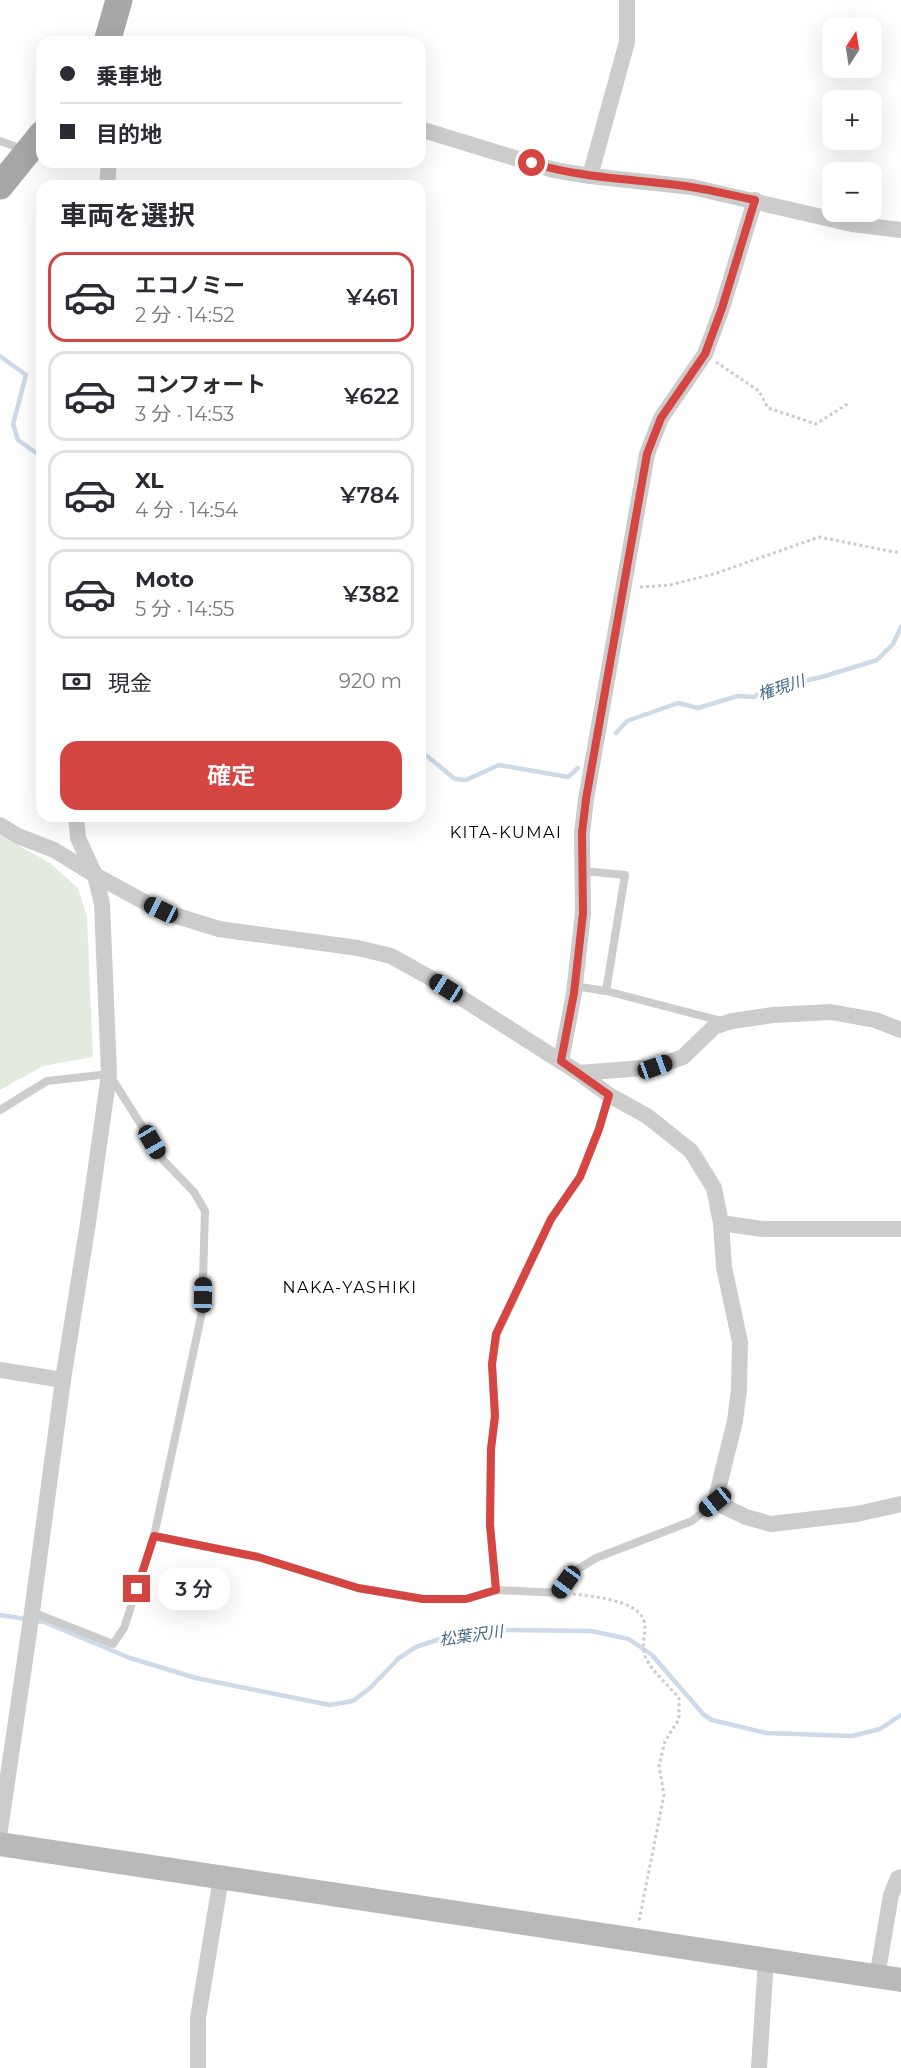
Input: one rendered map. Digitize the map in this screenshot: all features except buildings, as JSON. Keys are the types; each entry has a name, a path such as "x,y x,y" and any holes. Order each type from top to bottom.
{"main road":[{"path":"108,36 119,0"},
{"path":"0,186 35,142"}],"street":[{"path":"590,176 627,42 627,0"},
{"path":"426,131 554,170 692,187 852,224 901,230"},
{"path":"561,1061 574,986 583,913 582,833 586,799 647,454 661,418 705,354 722,308 755,200"},
{"path":"0,1830 63,1380 109,1074 102,904 95,875 78,838 77,822"},
{"path":"0,825 18,836 54,850 161,910 219,929 358,948 391,956 427,976 579,1072 609,1095 647,1116 691,1151 714,1188 721,1222 724,1267 740,1342 740,1361 735,1421 715,1502 746,1517 771,1524 857,1514 901,1504"},
{"path":"579,1072 655,1067 683,1057 714,1027 773,1015 831,1012 875,1020 901,1030"},
{"path":"721,1222 762,1229 901,1229"},
{"path":"0,1370 63,1380"},
{"path":"0,1844 889,1978 891,1895 898,1878 901,1877"},
{"path":"198,2068 198,2018 221,1878"},
{"path":"759,2068 766,1959"}],"lane":[{"path":"0,141 35,142"},
{"path":"583,871 625,875 606,991"},
{"path":"574,986 606,991 727,1023"},
{"path":"0,1110 47,1081 109,1074 164,1161 194,1192 206,1211 202,1312 154,1536 124,1628 113,1644 32,1612"},
{"path":"496,1590 490,1525 491,1449 495,1416 492,1364 496,1334 551,1219 580,1177 599,1129 609,1095"},
{"path":"154,1536 258,1557 358,1588 423,1599 466,1599 496,1590 559,1593 573,1572 596,1558 692,1521 715,1502"}],"path":[{"path":"705,354 759,391 768,408 816,424 849,403"},
{"path":"623,588 670,585 717,573 819,537 901,552"},
{"path":"559,1593 607,1598 637,1610 645,1621 642,1644 647,1661 679,1698 679,1719 665,1741 658,1766 664,1795 635,1940"}],"shaded area":[{"path":"0,835 50,863 78,888 87,917 93,1057 43,1066 0,1090"}],"waterway":[{"name":"権現川","path":"0,356 26,375 13,424 18,440 36,453"},
{"name":"権現川","path":"616,733 627,721 678,703 698,708 738,696 754,697 766,689 822,677 877,660 893,644 901,627"},
{"name":"権現川","path":"426,756 455,779 466,780 499,765 568,777 578,768"},
{"name":"松葉沢川","path":"0,1615 44,1622 130,1658 196,1678 330,1705 353,1701 370,1688 399,1658 416,1647 449,1636 488,1634 503,1630 591,1631 629,1639 652,1655 704,1715 712,1720 766,1733 852,1736 880,1729 901,1715"}],"district":[{"name":"KITA-KUMAI","path":"506,832"},
{"name":"NAKA-YASHIKI","path":"350,1287"}],"route":[{"path":"137,1589 154,1536 258,1557 358,1588 423,1599 466,1599 496,1590 490,1525 491,1449 495,1416 492,1364 496,1334 551,1219 580,1177 599,1129 609,1095 561,1061 574,993 583,913 582,833 586,799 647,454 661,418 705,354 722,308 755,200 692,187 590,176 554,170 532,163"}]}
